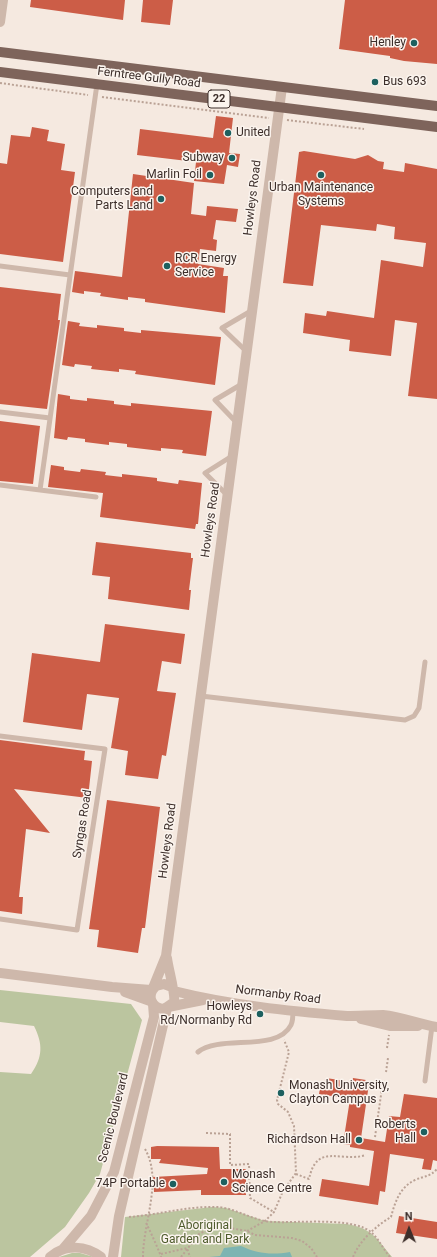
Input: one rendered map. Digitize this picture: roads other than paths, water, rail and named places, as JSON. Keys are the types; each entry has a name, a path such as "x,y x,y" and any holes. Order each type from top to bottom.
{"main road":[{"name":"Ferntree Gully Road","path":"0,52 437,106"},
{"name":"Ferntree Gully Road","path":"0,72 437,127"}],"street":[{"path":"0,17 3,0"},
{"name":"Howleys Road","path":"152,989 166,956 278,107 282,87"},
{"name":"Howleys Road","path":"166,956 173,989"},
{"path":"0,973 112,987 152,989 160,984 173,989 174,1002 168,1008 144,1103 119,1216 114,1257"},
{"path":"112,987 152,1002 160,1008 168,1008"},
{"path":"152,989 152,1002"},
{"name":"Normanby Road","path":"173,989 205,999 348,1016 382,1025 397,1027 435,1026"},
{"name":"Normanby Road","path":"168,1008 205,999"},
{"name":"Scenic Boulevard","path":"63,1249 91,1216 114,1172 154,1017 152,1002"},
{"path":"132,1100 144,1103"},
{"path":"50,1257 63,1249 82,1248 90,1250 101,1257"}],"lane":[{"path":"40,490 97,84"},
{"path":"0,266 70,275"},
{"path":"246,350 222,328 252,311"},
{"path":"237,423 215,400 242,384"},
{"path":"0,412 50,418"},
{"path":"227,495 206,472 232,456"},
{"path":"0,485 96,498"},
{"path":"201,696 405,720 414,716 419,708 425,662"},
{"name":"Syngas Road","path":"0,736 105,749 78,930 0,919"},
{"path":"198,1052 211,1045 270,1039 282,1035 292,1024 293,1010"},
{"path":"425,1081 435,1026"}],"water":[{"path":"241,1246 253,1251 265,1253 290,1252 292,1257 209,1257 220,1256 224,1248"}],"place":[{"name":"Henley","path":"414,43"},
{"name":"Bus 693","path":"375,82"},
{"name":"United","path":"228,133"},
{"name":"Subway","path":"232,158"},
{"name":"Marlin Foil","path":"210,175"},
{"name":"Urban Maintenance Systems","path":"321,175"},
{"name":"Computers and Parts Land","path":"161,199"},
{"name":"RCR Energy Service","path":"167,266"},
{"name":"Howleys Rd/Normanby Rd","path":"260,1014"},
{"name":"Monash University, Clayton Campus","path":"281,1093"},
{"name":"Roberts Hall","path":"424,1132"},
{"name":"Richardson Hall","path":"359,1140"},
{"name":"Monash Science Centre","path":"224,1182"},
{"name":"74P Portable","path":"173,1184"}],"park label":[{"name":"Aboriginal Garden and Park","path":"205,1233"}]}
